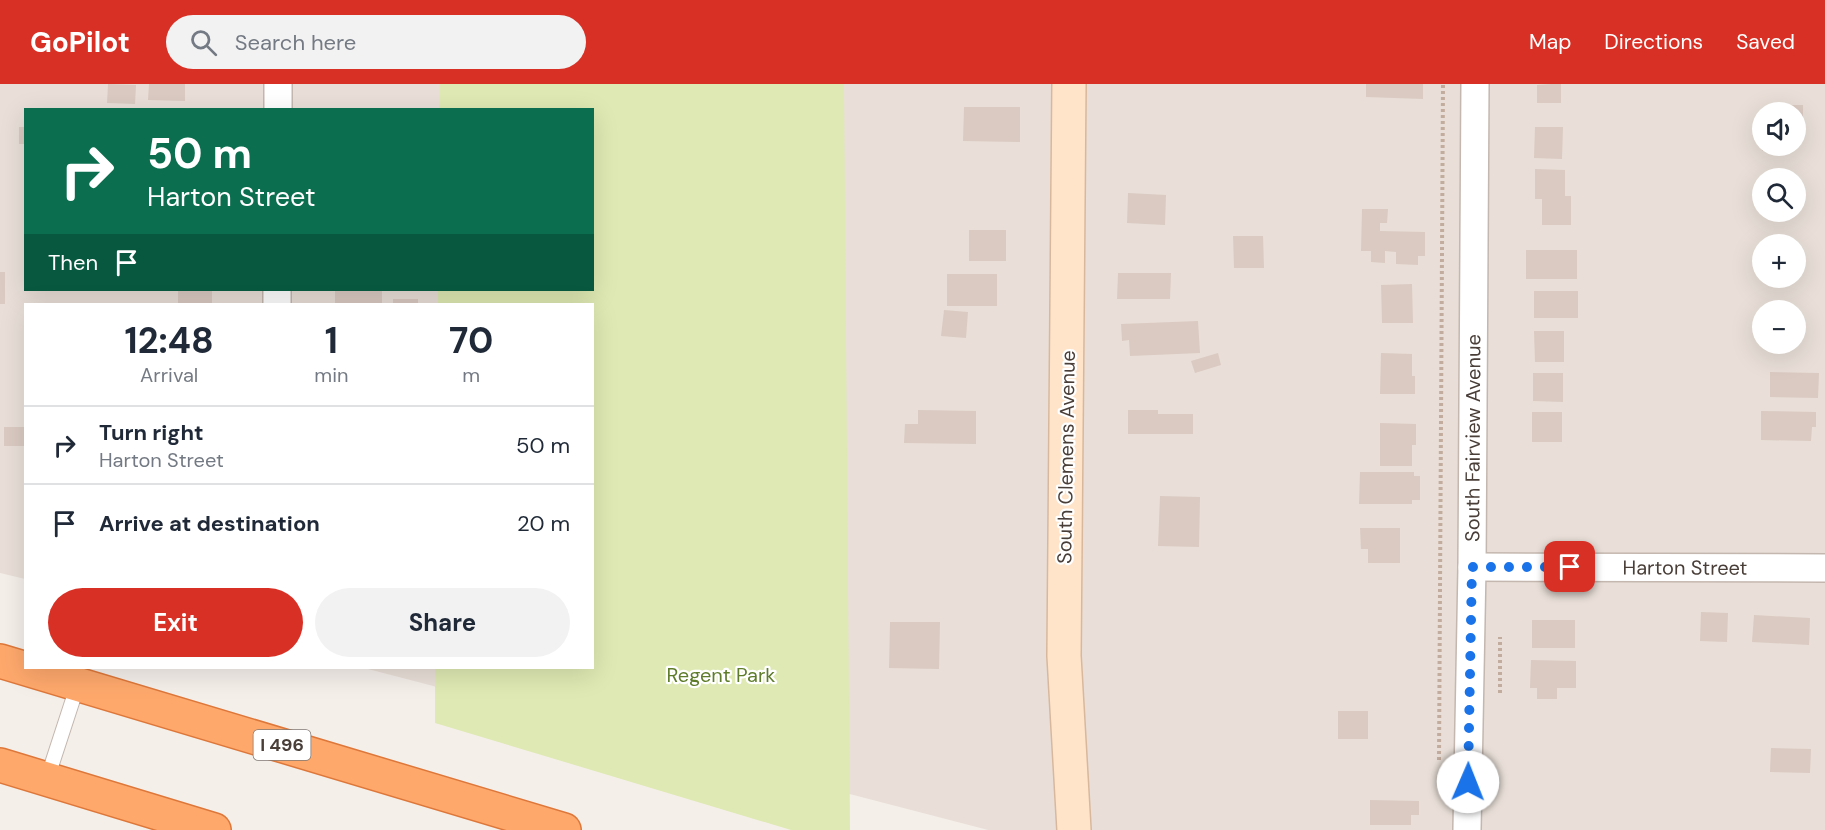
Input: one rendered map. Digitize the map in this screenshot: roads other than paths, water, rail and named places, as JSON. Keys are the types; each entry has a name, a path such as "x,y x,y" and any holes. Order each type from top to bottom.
{"highway":[{"name":"I 496","path":"0,661 24,668"},
{"name":"I 496","path":"27,669 564,830"},
{"path":"0,765 214,830"}],"street":[{"path":"278,84 278,108"},
{"name":"South Clemens Avenue","path":"1069,84 1064,656 1074,830"},
{"name":"South Fairview Avenue","path":"1467,830 1472,567 1475,84"},
{"name":"Harton Street","path":"1472,567 1825,568"}],"lane":[{"path":"47,779 78,684"}],"park label":[{"name":"Regent Park","path":"721,675"}]}
